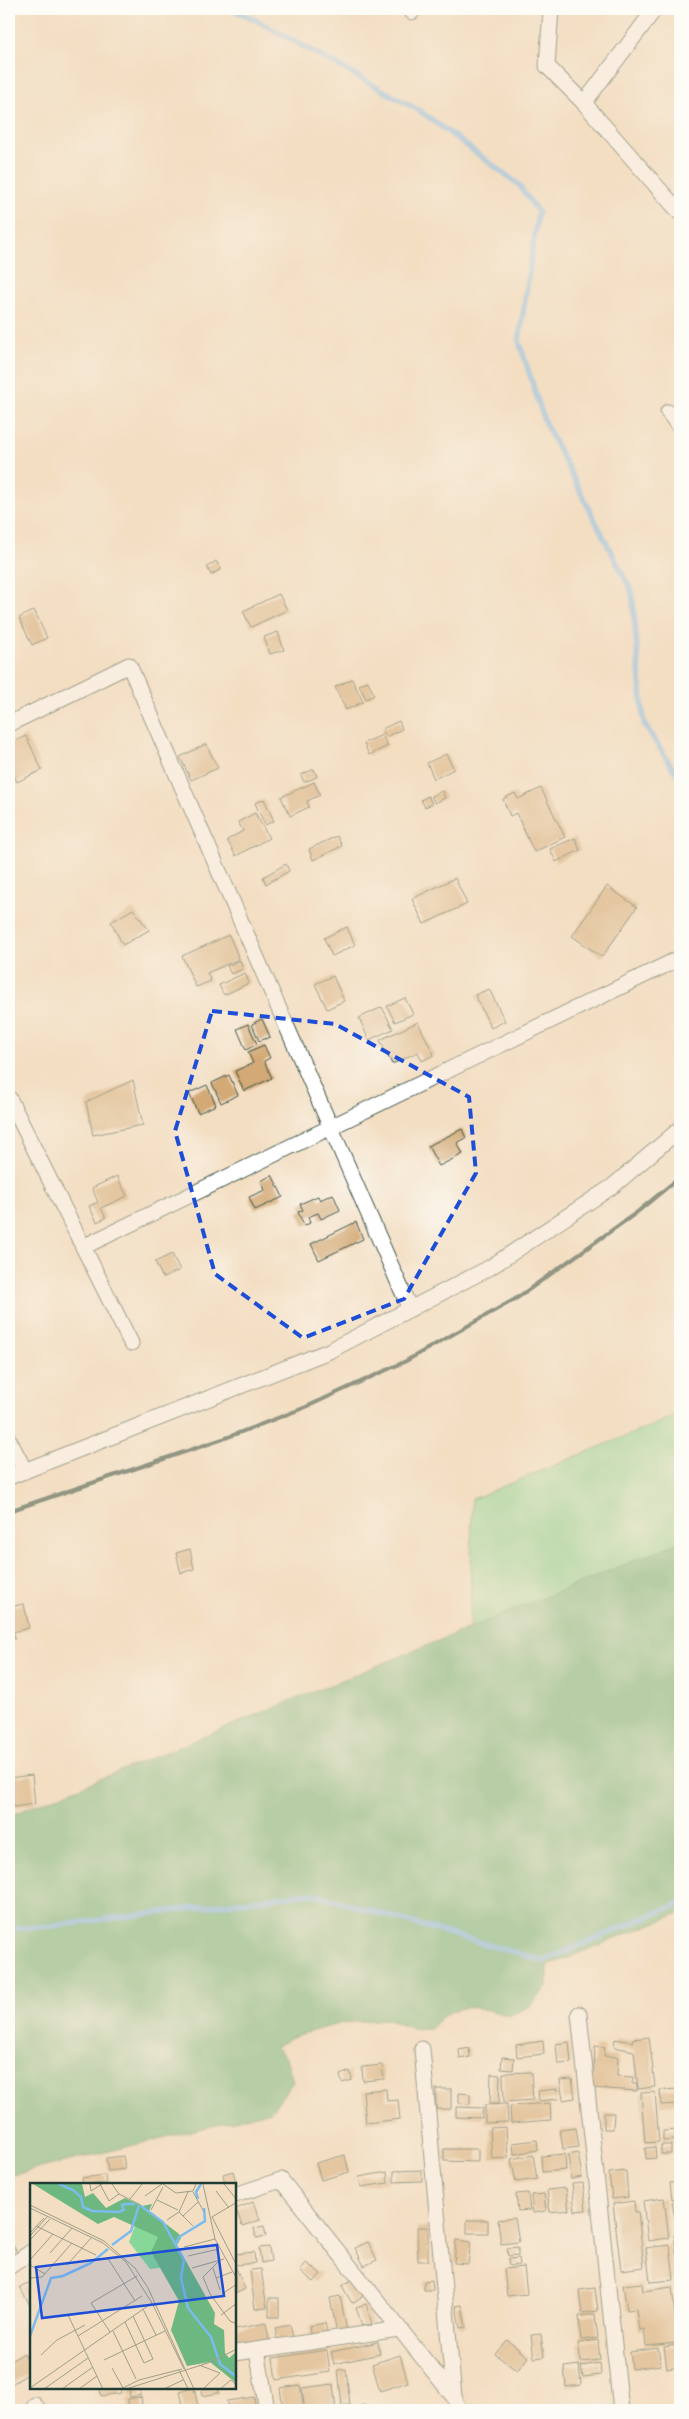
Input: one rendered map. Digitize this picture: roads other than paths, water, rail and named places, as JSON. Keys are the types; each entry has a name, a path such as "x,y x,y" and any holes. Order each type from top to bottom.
{"street":[{"path":"551,9 547,66 584,103 680,213"},
{"path":"584,103 655,9"},
{"path":"668,412 680,427"},
{"path":"9,724 129,665 410,1309"},
{"path":"83,1247 680,958"},
{"path":"9,1098 131,1343"},
{"path":"9,1476 26,1471 328,1351 490,1268 614,1186 680,1130"},
{"path":"9,1440 26,1471"},
{"path":"579,2014 620,2410"},
{"path":"422,2049 456,2404"},
{"path":"236,2195 281,2180 400,2329 456,2404"},
{"path":"9,2266 30,2253"},
{"path":"236,2353 400,2329"},
{"path":"257,2350 267,2410"}],"waterway":[{"path":"231,9 256,20 420,111 518,184 538,212 519,341 545,423 632,592 644,724 680,779"},
{"path":"9,1929 53,1926 310,1893 543,1961 680,1903"}],"railway":[{"path":"9,1511 223,1439 306,1407 404,1362 517,1298 636,1213 680,1177"}]}
